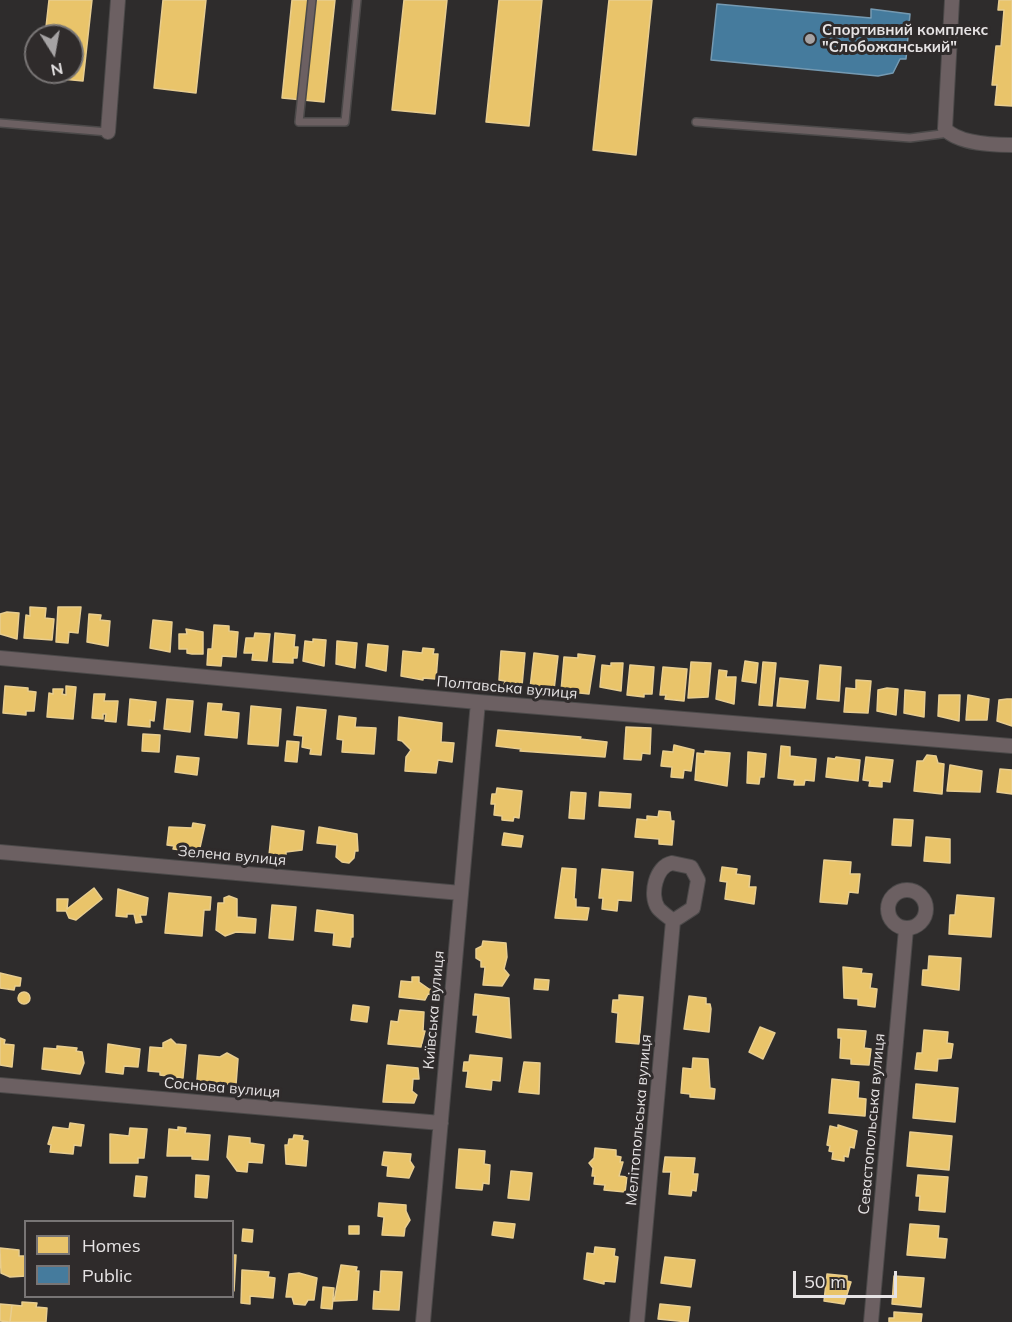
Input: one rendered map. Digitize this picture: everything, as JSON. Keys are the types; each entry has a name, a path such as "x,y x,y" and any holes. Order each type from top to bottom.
{"street":[{"path":"108,132 118,0"},
{"path":"952,0 944,125 949,133 974,142 1012,146"},
{"name":"Полтавська вулиця","path":"0,658 478,702 1012,746"},
{"name":"Київська вулиця","path":"423,1322 478,702"},
{"name":"Зелена вулиця","path":"0,852 461,893"},
{"name":"Мелітопольська вулиця","path":"638,1322 674,921"},
{"name":"Севастопольська вулиця","path":"871,1322 906,929"},
{"name":"Соснова вулиця","path":"0,1085 441,1123"}],"lane":[{"path":"312,0 299,122 345,122 357,0"},
{"path":"696,122 910,138 949,133"},
{"path":"0,123 108,132"}],"building: Homes":[{"path":"49,0 92,0 84,72 84,24 46,24"},
{"path":"163,0 206,0 196,93 154,88"},
{"path":"292,0 335,0 324,102 282,98"},
{"path":"404,0 447,0 435,114 392,110"},
{"path":"499,0 542,0 529,126 486,122"},
{"path":"609,0 652,0 636,155 593,150"},
{"path":"999,0 1012,0 1012,106 995,105 997,85 992,85 996,46 1001,46 1004,10 998,10"},
{"path":"30,607 46,608 45,618 54,619 52,640 24,638 26,615 30,616"},
{"path":"58,607 81,607 78,633 69,632 68,643 56,642"},
{"path":"19,613 17,639 0,634 0,614"},
{"path":"89,614 101,615 100,620 110,621 108,646 87,642"},
{"path":"153,620 172,622 170,652 150,648"},
{"path":"214,625 229,626 229,631 238,632 236,657 222,656 221,666 207,665 208,649 212,649"},
{"path":"186,629 203,632 203,654 187,653 187,649 179,649 179,634 187,634"},
{"path":"255,633 270,634 267,661 252,660 253,653 244,653 246,638 254,638"},
{"path":"275,633 295,635 294,647 298,647 297,658 293,658 293,663 273,662"},
{"path":"313,639 326,640 324,666 303,661 305,641 313,642"},
{"path":"337,641 357,643 355,668 336,664"},
{"path":"368,644 388,646 386,671 366,666"},
{"path":"423,648 434,649 433,654 438,654 436,679 423,678 423,680 401,676 403,651 422,653"},
{"path":"501,651 525,653 522,686 504,685 505,681 499,680"},
{"path":"534,653 558,656 554,690 530,688"},
{"path":"578,654 595,656 589,694 561,691 564,657 578,658"},
{"path":"745,661 758,663 756,683 742,681"},
{"path":"691,662 711,663 708,697 688,698"},
{"path":"763,662 776,663 772,706 759,705"},
{"path":"611,663 623,663 621,691 600,687 602,665 611,666"},
{"path":"630,665 654,667 652,694 644,694 644,697 627,695"},
{"path":"820,665 841,667 839,701 817,699"},
{"path":"663,667 687,669 684,701 665,699 666,695 660,695"},
{"path":"719,670 727,671 726,677 736,677 734,704 716,699"},
{"path":"780,678 808,681 805,708 777,706"},
{"path":"856,680 871,681 868,713 844,712 846,688 856,689"},
{"path":"5,686 28,688 28,691 36,692 34,711 26,711 26,715 3,713"},
{"path":"66,686 76,687 73,719 47,717 49,693 53,694 53,689 63,689 62,694 66,695"},
{"path":"898,689 896,715 877,711 878,690"},
{"path":"905,690 925,692 924,717 904,713"},
{"path":"94,694 105,694 104,701 118,701 116,722 105,721 106,714 103,714 103,719 92,718"},
{"path":"939,695 960,695 959,721 938,716"},
{"path":"968,695 989,699 987,720 966,720"},
{"path":"130,699 156,702 154,721 150,720 150,727 128,725"},
{"path":"167,699 193,701 190,732 164,729"},
{"path":"1012,699 1012,726 997,721 999,700"},
{"path":"208,703 222,704 221,711 239,713 237,738 205,735"},
{"path":"251,706 281,709 278,746 248,744"},
{"path":"297,707 326,710 321,755 310,754 311,749 302,747 303,736 294,735"},
{"path":"339,716 356,718 355,727 376,728 374,754 342,752 343,740 337,739"},
{"path":"399,717 442,723 441,742 454,743 452,762 438,760 436,773 405,771 406,757 411,750 398,740"},
{"path":"626,727 651,728 650,754 642,753 641,760 624,759"},
{"path":"498,730 581,737 580,739 607,742 605,757 520,751 521,749 496,746"},
{"path":"143,734 160,735 159,752 142,751"},
{"path":"287,741 299,742 297,762 285,761"},
{"path":"674,745 694,750 691,771 684,770 683,778 671,777 672,767 661,766 663,751 673,752"},
{"path":"781,746 790,747 790,756 816,759 814,781 805,780 804,785 794,785 795,780 778,778"},
{"path":"705,751 730,753 727,786 695,780 697,753 705,754"},
{"path":"748,752 766,754 764,777 760,777 759,784 747,783"},
{"path":"927,755 936,756 938,763 944,764 942,794 914,791 917,761 923,761"},
{"path":"177,756 199,758 197,775 175,772"},
{"path":"836,757 860,760 858,781 826,777 828,758 835,759"},
{"path":"866,757 893,760 890,782 882,781 882,787 869,786 870,781 863,780"},
{"path":"950,765 982,771 980,792 947,791"},
{"path":"1000,769 1012,770 1012,794 997,792"},
{"path":"497,788 522,791 519,818 514,817 513,821 502,820 502,816 494,815 495,804 491,804 492,794 496,794"},
{"path":"571,792 586,793 584,819 569,818"},
{"path":"600,792 631,794 630,808 599,806"},
{"path":"659,811 670,812 671,821 674,821 672,845 659,844 659,839 635,837 637,819 647,820 647,816 658,817"},
{"path":"894,819 913,820 911,846 892,845"},
{"path":"193,823 205,825 199,852 173,849 174,846 167,845 169,827 192,828"},
{"path":"272,826 304,831 302,850 286,852 286,857 269,855"},
{"path":"319,827 357,834 358,851 355,851 354,858 349,863 342,862 336,857 337,845 317,843"},
{"path":"504,833 523,836 521,847 502,845"},
{"path":"926,837 950,839 950,863 924,861"},
{"path":"824,860 851,862 850,874 860,874 858,893 849,892 847,904 820,902"},
{"path":"722,867 737,869 736,874 750,876 749,887 756,887 754,904 725,899 727,882 720,881"},
{"path":"562,868 576,869 574,899 576,899 576,907 589,908 587,920 555,918"},
{"path":"602,869 633,872 631,901 618,900 617,911 602,909 603,898 599,898"},
{"path":"94,888 102,899 76,920 69,918 66,911 57,911 57,899 68,899 67,909"},
{"path":"118,889 148,898 146,915 140,915 142,922 136,923 134,914 127,914 127,917 116,916"},
{"path":"169,893 211,897 210,910 204,910 202,936 165,933"},
{"path":"957,895 994,898 991,937 949,934 950,915 955,915"},
{"path":"229,896 237,899 237,917 256,919 255,933 236,932 225,936 216,930 218,903 224,903 224,898"},
{"path":"272,905 296,907 293,940 269,938"},
{"path":"317,910 353,915 353,937 351,937 350,947 333,945 334,933 315,931"},
{"path":"483,941 506,943 507,957 504,969 509,975 502,986 483,985 485,967 481,967 481,961 476,958 476,949 482,946"},
{"path":"929,956 961,958 959,990 922,985 923,970 928,970"},
{"path":"843,967 862,969 861,973 872,974 870,988 877,989 875,1007 858,1005 858,999 844,998"},
{"path":"0,973 21,978 20,986 15,986 14,990 0,988"},
{"path":"412,977 419,977 419,982 429,989 442,990 442,995 428,994 425,1000 399,997 401,981 412,982"},
{"path":"535,979 549,980 548,990 534,989"},
{"path":"26,992 29,993 29,1003 22,1004 19,1003 18,996 19,993"},
{"path":"475,994 509,998 511,1038 476,1032 478,1015 473,1015"},
{"path":"619,995 643,997 639,1044 616,1042 618,1013 612,1012 613,1000 619,1000"},
{"path":"689,996 706,998 706,1004 710,1004 709,1032 684,1029"},
{"path":"353,1005 369,1007 367,1022 351,1020"},
{"path":"400,1010 424,1012 423,1031 425,1031 421,1047 388,1044 391,1021 398,1022"},
{"path":"760,1027 775,1033 763,1059 749,1052"},
{"path":"838,1029 866,1031 864,1048 871,1049 869,1065 851,1064 851,1059 840,1058 841,1038 838,1038"},
{"path":"924,1030 948,1032 947,1043 953,1044 951,1058 938,1059 937,1071 915,1069 917,1053 922,1053"},
{"path":"0,1038 5,1040 4,1044 14,1045 12,1067 0,1065"},
{"path":"171,1039 176,1044 186,1045 183,1078 166,1080 167,1076 160,1075 160,1072 148,1071 150,1047 163,1048 163,1043"},
{"path":"108,1044 140,1049 138,1067 124,1066 123,1074 106,1072"},
{"path":"57,1046 77,1048 76,1051 82,1052 84,1063 80,1074 42,1069 44,1048 57,1049"},
{"path":"227,1053 238,1059 236,1085 213,1083 213,1093 196,1091 199,1055 220,1057"},
{"path":"470,1055 502,1058 500,1081 492,1080 491,1090 466,1087 468,1071 463,1071 464,1062 469,1062"},
{"path":"693,1058 708,1059 710,1088 715,1089 714,1099 690,1097 690,1094 681,1093 683,1068 692,1069"},
{"path":"524,1062 540,1063 539,1094 519,1092"},
{"path":"387,1065 418,1068 419,1079 413,1079 412,1091 417,1095 414,1103 383,1102"},
{"path":"832,1079 859,1082 858,1098 866,1099 865,1116 829,1113"},
{"path":"916,1084 958,1088 955,1122 913,1118"},
{"path":"70,1123 84,1125 81,1146 74,1145 73,1154 50,1152 51,1145 48,1144 53,1127 69,1129"},
{"path":"838,1125 857,1131 854,1148 850,1147 848,1157 844,1156 844,1161 832,1159 833,1152 829,1151 830,1146 827,1145 830,1126 838,1128"},
{"path":"178,1127 186,1128 185,1133 210,1135 208,1160 192,1159 192,1156 167,1156 169,1129 178,1130"},
{"path":"130,1128 147,1129 144,1158 138,1158 138,1163 110,1163 110,1134 129,1136"},
{"path":"910,1132 952,1136 949,1170 907,1166"},
{"path":"294,1135 303,1136 302,1140 308,1141 306,1166 286,1164 285,1145 288,1145 289,1139 293,1139"},
{"path":"229,1136 250,1138 250,1143 264,1145 262,1163 248,1162 247,1172 237,1171 227,1157"},
{"path":"595,1148 616,1150 616,1156 621,1157 620,1162 623,1162 619,1176 627,1177 625,1192 604,1190 605,1185 594,1184 595,1176 592,1176 593,1168 589,1163 594,1158"},
{"path":"459,1149 485,1151 484,1164 490,1165 489,1184 483,1183 482,1190 456,1188"},
{"path":"384,1152 411,1154 410,1161 414,1167 409,1178 387,1176 388,1166 382,1165"},
{"path":"665,1157 695,1158 693,1174 698,1174 696,1191 692,1190 691,1196 669,1194 671,1172 663,1172"},
{"path":"511,1171 532,1173 529,1200 508,1198"},
{"path":"196,1175 209,1176 207,1198 195,1197"},
{"path":"918,1175 948,1177 945,1212 919,1210 920,1196 916,1196"},
{"path":"136,1176 147,1177 145,1197 134,1196"},
{"path":"379,1203 406,1205 410,1220 405,1228 404,1236 382,1235 384,1217 378,1216"},
{"path":"494,1222 515,1224 513,1238 492,1235"},
{"path":"910,1224 939,1226 938,1238 947,1239 945,1258 907,1255"},
{"path":"349,1226 359,1226 359,1234 349,1234"},
{"path":"243,1229 253,1230 252,1242 242,1241"},
{"path":"595,1247 615,1249 614,1256 618,1257 615,1282 604,1281 604,1284 584,1279 587,1253 594,1254"},
{"path":"0,1248 19,1250 19,1256 24,1256 24,1276 10,1277 1,1273"},
{"path":"234,1255 236,1255 234,1291"},
{"path":"665,1257 695,1260 691,1287 661,1283"},
{"path":"341,1265 357,1267 356,1271 359,1271 357,1300 334,1301"},
{"path":"242,1270 269,1272 268,1277 275,1278 273,1298 250,1296 250,1304 241,1303"},
{"path":"381,1271 402,1272 399,1310 373,1309 374,1291 380,1292"},
{"path":"299,1273 317,1278 314,1300 308,1300 305,1305 294,1304 292,1297 286,1297 289,1274"},
{"path":"827,1274 847,1276 847,1281 851,1282 844,1304 824,1301"},
{"path":"894,1276 924,1278 921,1307 892,1304"},
{"path":"323,1287 334,1288 332,1309 321,1308"},
{"path":"22,1302 37,1303 36,1307 47,1308 46,1322 10,1322 12,1305 22,1306"},
{"path":"0,1304 12,1305 10,1322 0,1321"},
{"path":"660,1304 690,1307 688,1322 658,1319"},
{"path":"894,1312 922,1314 921,1322 889,1322 889,1318 894,1318"}],"building: Public":[{"name":"Спортивний комплекс \"Слобожанський\"","path":"717,4 871,18 871,9 910,14 906,59 900,59 893,73 878,76 711,60"}],"place":[{"name":"Спортивний комплекс \"Слобожанський\"","path":"810,39"}]}
